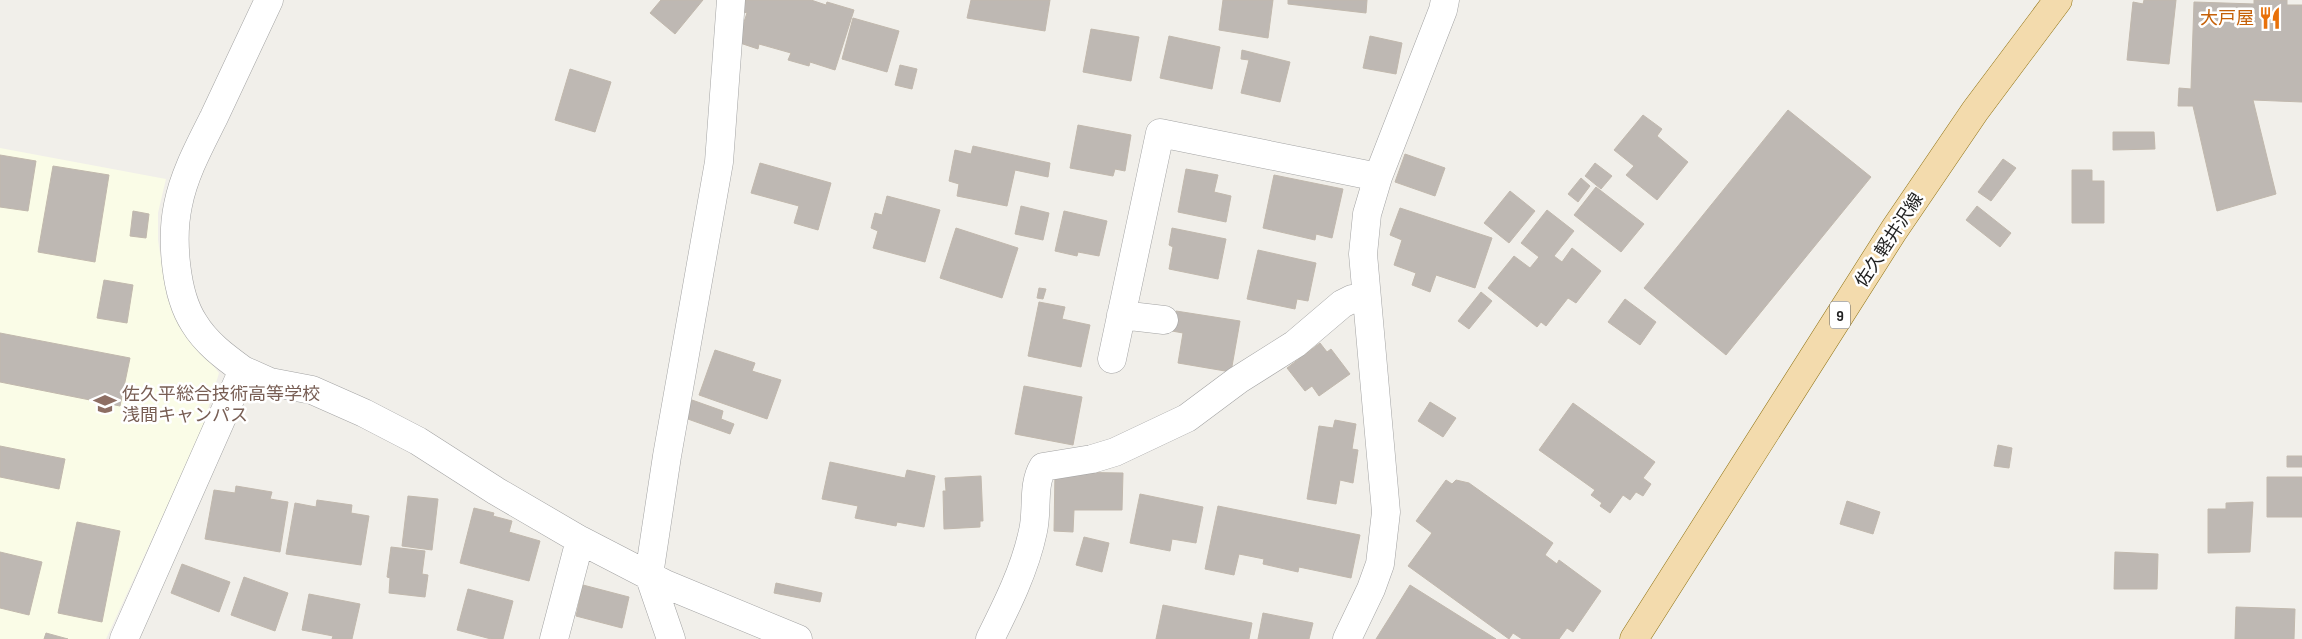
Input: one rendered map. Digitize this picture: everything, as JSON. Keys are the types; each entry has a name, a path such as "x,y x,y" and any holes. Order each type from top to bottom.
{"main road":[{"name":"佐久軽井沢線","path":"1634,639 1894,230 1975,111 2058,0"}],"street":[{"path":"269,0 192,162 178,205 175,230 179,277 193,322 225,357 243,370 270,382 312,390 364,412 418,441 496,491 580,540 665,584 798,639"},
{"path":"670,639 649,575 667,456 719,162 731,0"},
{"path":"1346,639 1371,589 1380,564 1386,512 1363,254 1367,214 1378,178 1443,10 1445,0"},
{"path":"1112,359 1160,133 1378,178"},
{"path":"990,639 1010,598 1033,530 1038,475 1043,467 1092,459 1114,452 1186,418 1238,380 1295,344 1342,304 1352,299 1366,298"},
{"path":"1121,315 1164,320"},
{"path":"124,639 243,370"},
{"path":"554,639 580,540"}],"shaded area":[{"name":"佐久平総合技術高等学校 浅間キャンパス","path":"0,148 166,179 158,213 158,240 167,298 183,326 219,373 200,435 106,639 0,639"}],"building":[{"path":"661,0 703,0 675,34 650,13"},
{"path":"745,0 811,0 826,5 827,2 854,10 835,70 810,62 809,66 788,60 791,53 759,44 758,49 740,43 743,35 740,34 747,13 744,12"},
{"path":"971,0 1050,0 1045,31 967,18"},
{"path":"1223,0 1273,0 1268,38 1219,30"},
{"path":"1288,0 1367,0 1366,13 1288,4"},
{"path":"2144,0 2176,0 2169,64 2127,60 2133,2 2143,4"},
{"path":"2254,0 2287,0 2287,5 2302,5 2302,102 2253,100 2276,194 2217,211 2193,106 2178,106 2179,88 2191,89 2194,2 2254,4"},
{"path":"853,18 899,31 887,72 842,59"},
{"path":"1091,29 1139,37 1131,81 1083,72"},
{"path":"1169,36 1220,47 1212,89 1160,78"},
{"path":"1370,36 1402,43 1396,74 1363,68"},
{"path":"1242,50 1290,62 1280,102 1241,93 1249,60 1241,59"},
{"path":"900,65 917,69 912,89 895,85"},
{"path":"570,69 611,82 595,132 555,120"},
{"path":"1788,110 1871,177 1726,355 1644,288"},
{"path":"1643,115 1662,129 1657,136 1688,162 1657,200 1626,175 1634,166 1614,150"},
{"path":"1078,125 1131,135 1125,171 1115,169 1113,176 1070,168"},
{"path":"2113,132 2154,132 2155,149 2113,150"},
{"path":"973,146 1050,163 1048,177 1015,170 1007,206 957,196 959,184 949,181 955,150 971,154"},
{"path":"1405,154 1445,168 1435,196 1395,182"},
{"path":"0,155 36,161 28,211 0,207"},
{"path":"2003,159 2016,168 1991,201 1978,192"},
{"path":"760,163 831,183 818,230 794,223 799,206 751,193"},
{"path":"1595,163 1612,176 1601,189 1585,176"},
{"path":"53,166 109,175 95,262 38,252"},
{"path":"1186,169 1218,175 1214,192 1231,196 1226,222 1178,212"},
{"path":"2072,170 2092,170 2092,181 2104,181 2104,223 2072,223"},
{"path":"1274,175 1343,189 1332,238 1316,234 1315,240 1263,228"},
{"path":"1581,178 1590,186 1578,202 1568,194"},
{"path":"1596,187 1644,224 1621,252 1574,215"},
{"path":"1510,191 1535,211 1509,243 1484,223"},
{"path":"887,196 940,210 925,262 873,248 878,231 871,228 875,213 882,215"},
{"path":"1021,206 1049,213 1043,240 1015,234"},
{"path":"1977,206 2011,233 2000,247 1966,220"},
{"path":"1400,208 1492,238 1475,288 1436,275 1430,292 1412,285 1416,273 1394,265 1402,240 1390,235"},
{"path":"1547,210 1574,231 1554,256 1562,262 1572,248 1601,271 1576,303 1568,298 1546,326 1541,322 1537,327 1488,288 1514,256 1530,268 1539,257 1521,243"},
{"path":"133,211 149,214 146,238 130,236"},
{"path":"1064,211 1107,221 1099,256 1078,252 1077,256 1055,251"},
{"path":"956,228 1018,248 1002,298 940,278"},
{"path":"1172,228 1226,239 1218,279 1169,269 1173,247 1169,245"},
{"path":"1258,250 1316,263 1308,301 1297,299 1295,309 1247,299"},
{"path":"104,280 133,285 127,323 97,318"},
{"path":"1039,288 1046,289 1043,299 1037,298"},
{"path":"1481,292 1492,301 1469,329 1458,321"},
{"path":"1625,299 1656,322 1640,345 1608,322"},
{"path":"1039,302 1065,307 1062,319 1090,325 1081,367 1028,356"},
{"path":"1176,311 1240,321 1231,372 1178,363 1183,333 1172,331"},
{"path":"0,333 130,358 120,406 0,382"},
{"path":"1320,343 1327,352 1331,349 1350,374 1319,396 1312,386 1305,391 1287,368"},
{"path":"715,350 755,363 752,371 781,380 767,419 699,395"},
{"path":"1024,386 1082,397 1073,445 1015,434"},
{"path":"692,400 723,411 721,419 734,424 730,434 685,418"},
{"path":"1430,402 1456,418 1443,437 1418,421"},
{"path":"1573,403 1655,462 1643,478 1651,484 1643,496 1636,492 1630,500 1623,495 1610,513 1600,506 1602,503 1591,495 1595,490 1539,450"},
{"path":"1335,420 1356,424 1352,449 1358,450 1353,483 1340,480 1336,504 1307,499 1319,426 1333,428"},
{"path":"1998,445 2012,448 2009,468 1994,466"},
{"path":"0,446 65,459 59,489 0,477"},
{"path":"2287,456 2302,456 2302,467 2287,467"},
{"path":"830,462 905,478 907,470 935,476 924,527 897,522 896,526 855,518 858,506 822,499"},
{"path":"1055,472 1123,473 1122,510 1074,510 1073,532 1054,531"},
{"path":"981,476 983,521 980,521 980,527 944,529 943,491 946,491 945,478"},
{"path":"2267,477 2302,477 2302,517 2267,517"},
{"path":"1446,480 1452,484 1456,480 1469,483 1553,543 1545,555 1557,564 1559,560 1601,591 1573,632 1567,628 1559,639 1522,639 1513,633 1509,639 1408,566 1432,533 1416,521"},
{"path":"236,486 272,492 270,499 288,502 280,552 205,539 214,490 235,493"},
{"path":"1140,494 1203,507 1196,543 1172,539 1170,551 1130,543"},
{"path":"408,496 438,499 432,550 402,546"},
{"path":"317,500 352,505 351,513 369,516 361,565 286,554 295,503 316,507"},
{"path":"1847,501 1880,512 1873,534 1840,524"},
{"path":"2253,502 2250,552 2208,553 2208,509 2226,509 2226,503"},
{"path":"1218,506 1360,535 1351,578 1299,567 1298,572 1263,564 1264,559 1239,554 1234,575 1205,569"},
{"path":"474,508 494,513 493,516 512,521 509,532 540,541 529,581 460,563"},
{"path":"77,522 120,531 102,622 58,613"},
{"path":"1084,537 1109,543 1102,572 1076,565"},
{"path":"391,547 425,551 422,574 428,575 425,597 389,593 390,578 387,577"},
{"path":"0,552 42,562 29,615 0,608"},
{"path":"2115,552 2158,554 2157,589 2114,589"},
{"path":"182,564 230,582 219,612 171,593"},
{"path":"244,577 288,593 275,631 231,615"},
{"path":"776,583 822,593 820,602 774,593"},
{"path":"583,585 629,597 622,628 576,616"},
{"path":"1410,585 1496,639 1376,639"},
{"path":"468,589 513,601 503,639 491,639 457,630"},
{"path":"309,594 360,604 352,639 332,639 333,636 302,630"},
{"path":"1163,605 1252,623 1249,639 1156,639"},
{"path":"2236,607 2295,609 2294,639 2235,639"},
{"path":"1263,613 1313,623 1309,639 1258,639"},
{"path":"46,633 68,639 44,639"}],"place":[{"name":"大戸屋","path":"2270,18"},
{"name":"佐久平総合技術高等学校 浅間キャンパス","path":"105,404"}]}
